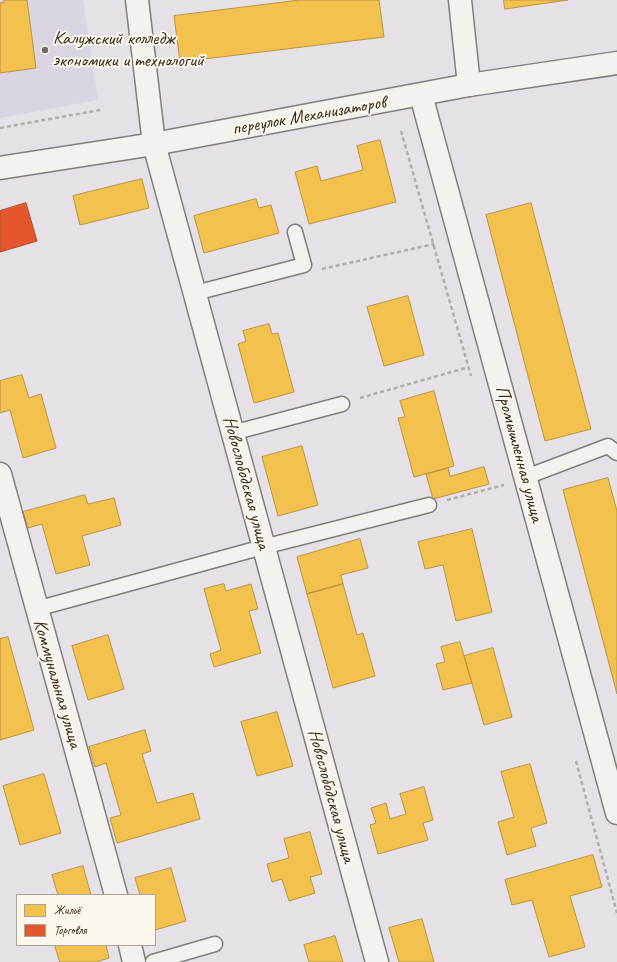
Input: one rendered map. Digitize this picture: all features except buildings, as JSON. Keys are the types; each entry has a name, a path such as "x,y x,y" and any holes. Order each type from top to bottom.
{"street":[{"name":"Новослободская улица","path":"137,0 154,144 377,962"},
{"path":"460,0 469,85"},
{"name":"переулок Механизаторов","path":"0,168 154,144 469,85 617,63"},
{"name":"Промышленная улица","path":"421,95 617,814"},
{"name":"Коммунальная улица","path":"0,474 116,894"},
{"path":"130,946 134,962"}],"lane":[{"path":"195,293 304,265 295,232"},
{"path":"232,433 342,404"},
{"path":"526,477 608,446 617,453"},
{"path":"36,609 263,547 429,504"},
{"path":"153,962 215,944"}],"path":[{"path":"0,128 100,110"},
{"path":"401,130 473,382"},
{"path":"304,265 325,270 434,244"},
{"path":"342,404 469,368"},
{"path":"429,504 503,486 526,477"},
{"path":"500,478 505,493"},
{"path":"574,753 617,913"}],"shaded area":[{"name":"Калужский колледж экономики и технологий","path":"0,0 83,0 98,100 0,118"}],"place":[{"name":"Калужский колледж экономики и технологий","path":"45,50"}]}
